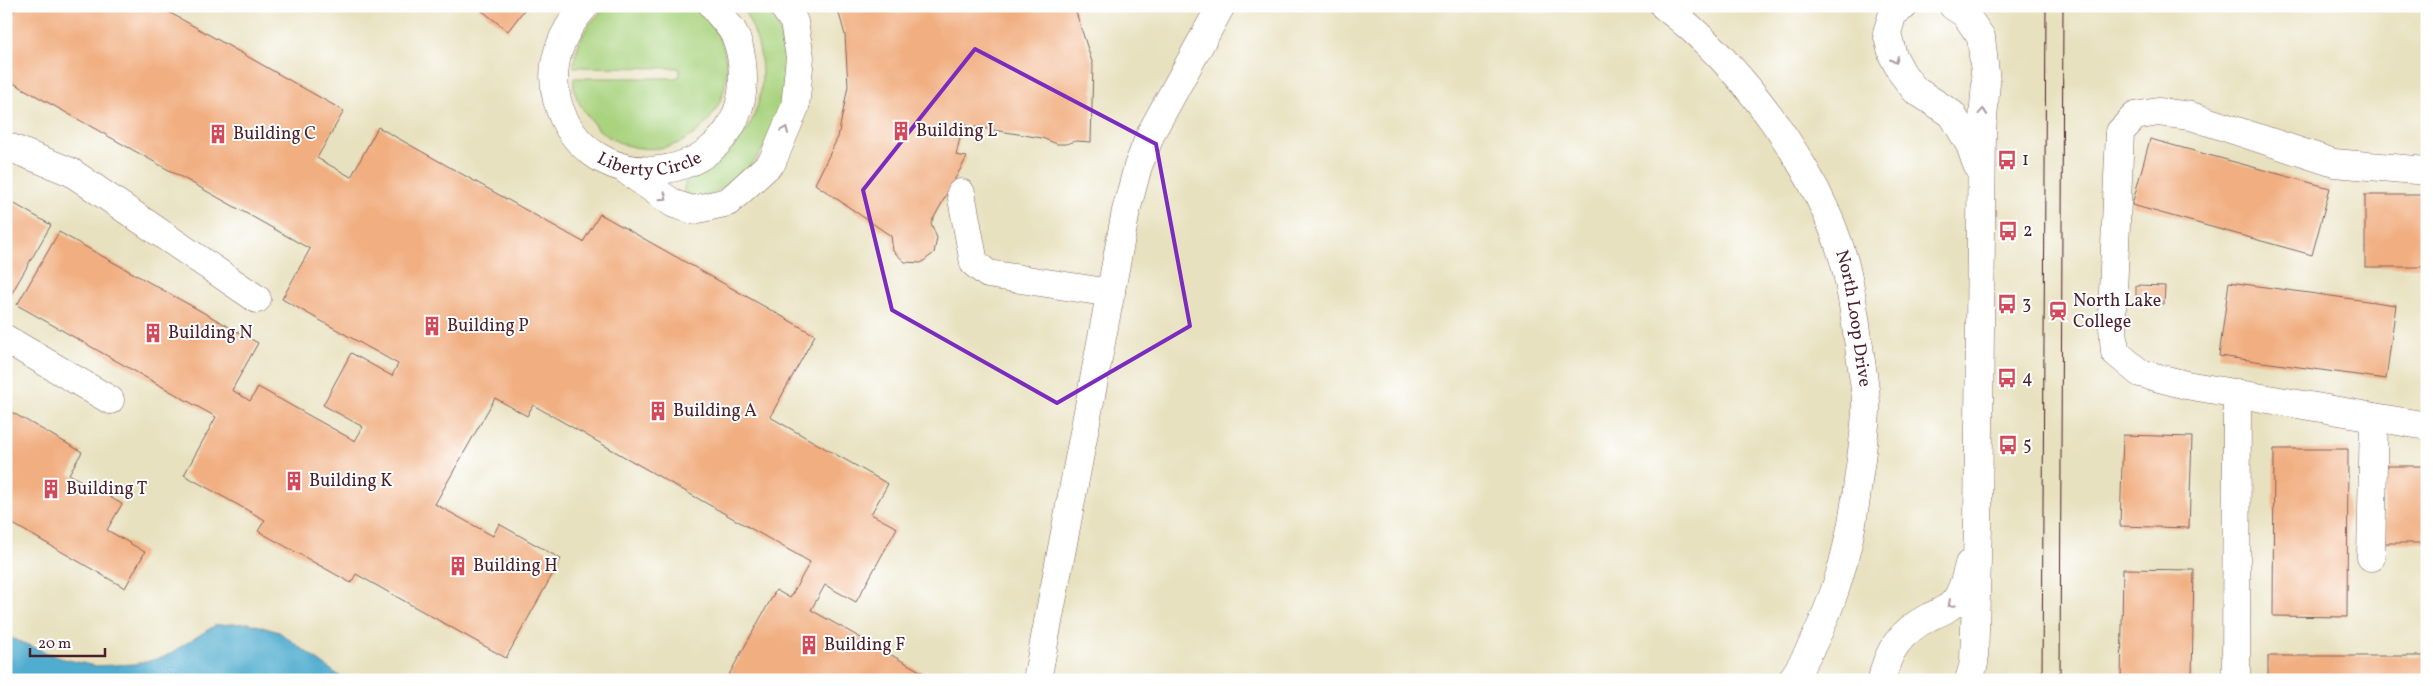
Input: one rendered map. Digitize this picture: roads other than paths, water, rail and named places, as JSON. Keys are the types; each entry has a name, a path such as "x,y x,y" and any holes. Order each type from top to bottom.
{"street":[{"name":"Liberty Circle","path":"585,6 573,19 559,46 554,77 555,94 559,108 574,135 596,156 624,169 655,172 686,165 712,148 732,123 742,93 743,65 732,30 713,6"},
{"path":"624,169 674,204 693,210 728,202 772,162 795,107 800,57 794,22 783,6"},
{"path":"1037,680 1126,211 1138,166 1152,131 1221,6"},
{"name":"North Loop Drive","path":"1664,6 1688,25 1732,67 1774,121 1814,188 1844,261 1857,326 1866,409 1854,522 1835,590 1806,660 1792,680"},
{"path":"1952,6 1965,14 1981,36 1986,82 1982,131 1978,526 1974,663 1969,680"},
{"path":"1890,9 1887,33 1893,56 1902,74 1914,90 1952,114 1970,145 1982,178"},
{"path":"2427,170 2334,163 2191,116 2158,112 2135,116 2120,132 2112,315 2115,352 2140,373 2186,385 2427,426"},
{"path":"6,146 72,172 257,298"},
{"path":"961,193 974,263 988,274 1111,293"},
{"path":"6,339 110,400"},
{"path":"2236,680 2237,393"},
{"path":"2371,557 2374,417"},
{"path":"1882,680 1885,664 1892,648 1915,624 1948,608 1960,593 1978,526"},
{"path":"1978,526 1990,680"}],"water":[{"path":"249,623 279,632 345,680 6,680 6,636 60,658 95,666 135,664 164,657 216,625"}],"tram line":[{"path":"2042,680 2046,6"},
{"path":"2060,680 2063,6"}],"place":[{"name":"Building L","path":"901,131"},
{"name":"Building C","path":"218,134"},
{"name":"1","path":"2007,160"},
{"name":"2","path":"2008,231"},
{"name":"3","path":"2007,304"},
{"name":"North Lake College","path":"2058,311"},
{"name":"Building P","path":"432,326"},
{"name":"Building N","path":"153,333"},
{"name":"4","path":"2007,378"},
{"name":"Building A","path":"658,411"},
{"name":"5","path":"2008,445"},
{"name":"Building K","path":"294,481"},
{"name":"Building T","path":"51,489"},
{"name":"Building H","path":"458,566"},
{"name":"Building F","path":"809,645"}]}
